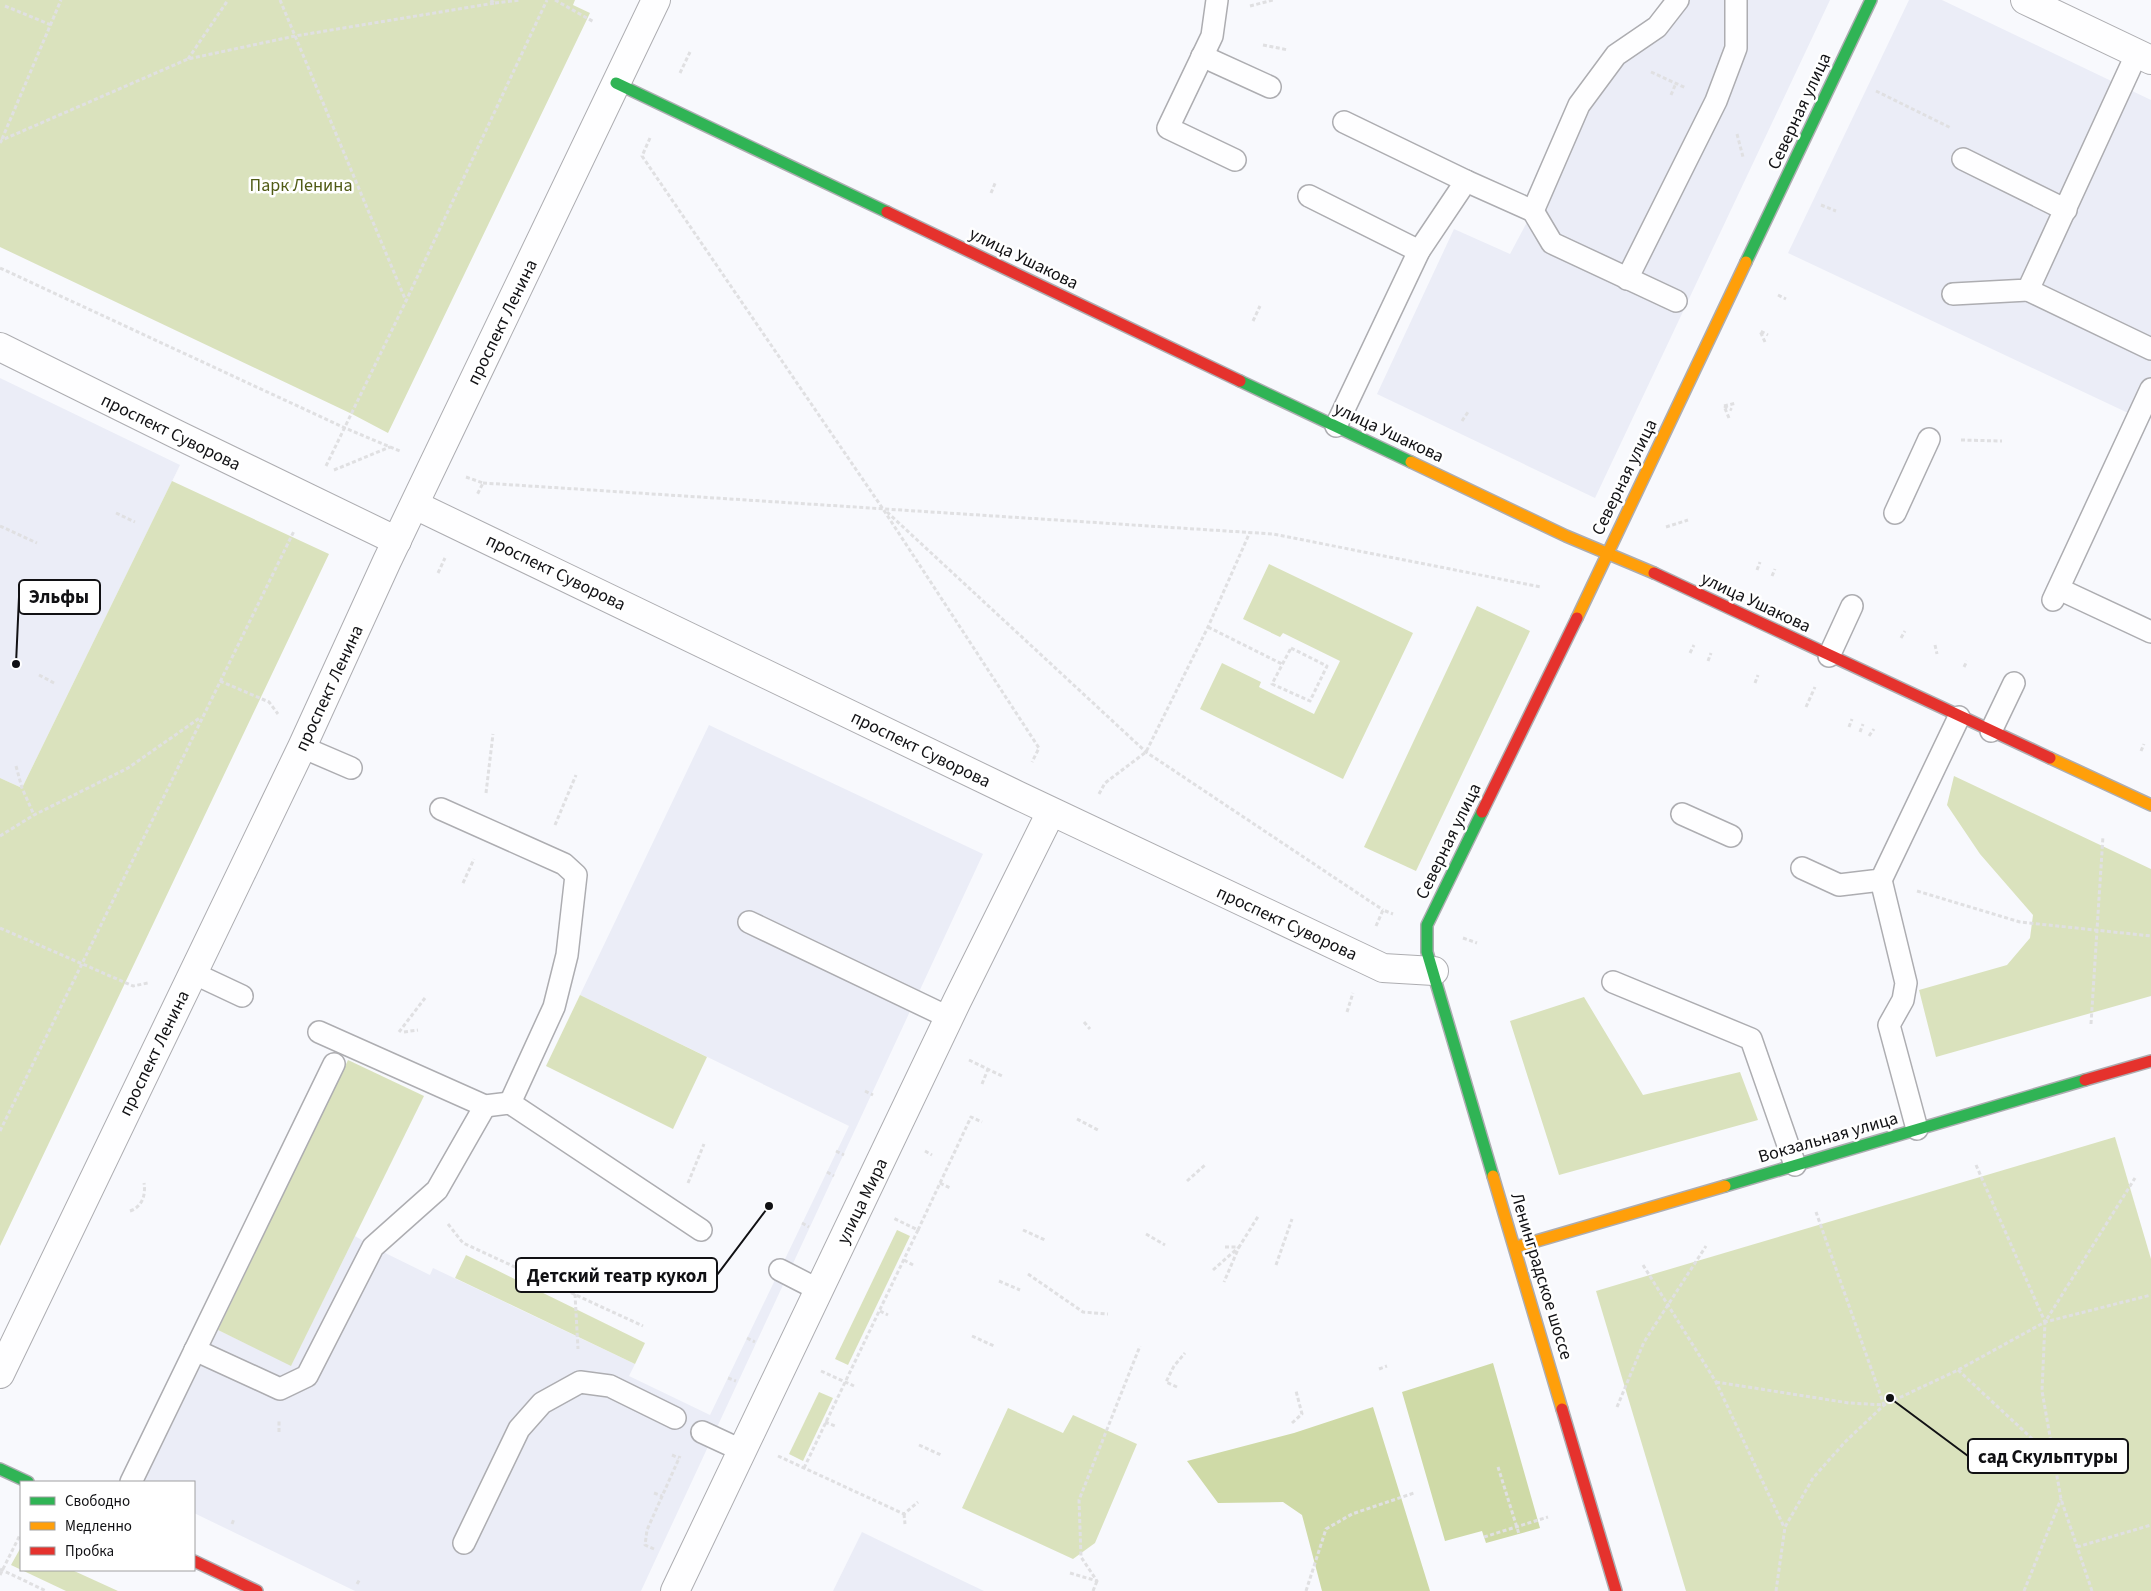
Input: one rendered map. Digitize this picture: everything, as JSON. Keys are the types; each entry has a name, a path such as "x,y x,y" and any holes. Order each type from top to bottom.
{"street":[{"name":"проспект Ленина","path":"0,1374 302,747 397,541 656,0"},
{"name":"Северная улица","path":"1434,972 1427,952 1427,925 1871,0"},
{"path":"2025,0 2144,56"},
{"name":"улица Ушакова","path":"616,83 1566,536 1607,553 2151,805"},
{"name":"проспект Суворова","path":"0,347 178,436 397,541"},
{"name":"проспект Суворова","path":"415,505 1051,812 1383,968 1434,972"},
{"name":"улица Мира","path":"675,1591 1051,812"},
{"name":"Ленинградское шоссе","path":"1434,972 1616,1591"},
{"name":"Вокзальная улица","path":"1516,1247 2151,1061"},
{"path":"0,1469 26,1481"},
{"path":"195,1561 257,1591"}],"lane":[{"path":"1217,0 1212,36 1168,128 1235,160"},
{"path":"1533,211 1579,106 1616,55 1657,28 1678,0"},
{"path":"1627,279 1716,101 1736,48 1736,0"},
{"path":"1202,56 1270,87"},
{"path":"2028,290 2144,56"},
{"path":"1344,122 1533,211 1552,243 1676,302"},
{"path":"1963,159 2066,210"},
{"path":"1336,426 1419,251 1466,181"},
{"path":"1309,196 1419,251"},
{"path":"1953,294 2028,290 2151,349"},
{"path":"2151,390 2056,594 2151,632"},
{"path":"1895,513 1929,439"},
{"path":"1829,656 1852,606"},
{"path":"1991,731 2014,683"},
{"path":"1917,1130 1890,1026 1902,1000 1906,983 1882,880 1959,717"},
{"path":"302,747 351,768"},
{"path":"442,809 564,864 576,875 567,955 554,1007 510,1103"},
{"path":"1682,814 1731,836"},
{"path":"1802,868 1839,885 1882,880"},
{"path":"749,922 950,1018"},
{"path":"192,973 242,996"},
{"path":"1613,982 1751,1040 1795,1165"},
{"path":"319,1032 485,1106 510,1103 701,1230"},
{"path":"131,1481 334,1064"},
{"path":"195,1350 280,1389 307,1376 373,1247 437,1190 485,1106"},
{"path":"780,1270 820,1290"},
{"path":"464,1543 519,1429 542,1403 580,1382 610,1386 674,1418"},
{"path":"702,1432 743,1450"}],"path":[{"path":"1,141 61,0"},
{"path":"188,59 228,0"},
{"path":"280,0 406,301"},
{"path":"1,141 188,59 295,36 493,1 520,0"},
{"path":"325,468 406,301 547,0"},
{"path":"555,0 594,22"},
{"path":"5,6 51,25"},
{"path":"1616,55 1716,101"},
{"path":"1671,95 1676,84"},
{"path":"1876,91 1972,139 1963,159"},
{"path":"642,156 883,509 1040,748"},
{"path":"991,193 996,181"},
{"path":"1821,205 1836,211"},
{"path":"0,268 345,428 391,447 330,472"},
{"path":"1778,295 1786,298"},
{"path":"1253,321 1260,306"},
{"path":"1765,342 1760,331 1768,335"},
{"path":"1724,406 1736,403"},
{"path":"1724,406 1732,410"},
{"path":"1724,406 1729,418"},
{"path":"1462,421 1468,412"},
{"path":"1929,439 2002,440"},
{"path":"483,483 1273,534 1541,587"},
{"path":"883,509 1146,752 1382,910"},
{"path":"116,513 135,522"},
{"path":"1666,527 1688,520"},
{"path":"0,526 37,543"},
{"path":"0,1130 295,528"},
{"path":"1105,783 1146,752 1208,627 1250,532"},
{"path":"1757,570 1760,562"},
{"path":"1772,576 1775,569"},
{"path":"1208,627 1282,664"},
{"path":"1901,638 1905,631"},
{"path":"1690,653 1694,645"},
{"path":"1935,645 1937,654 1940,648"},
{"path":"1290,648 1327,666 1310,701 1272,684 1282,664 1290,648"},
{"path":"1708,661 1711,653"},
{"path":"1964,668 1967,661"},
{"path":"39,675 56,684"},
{"path":"1755,682 1758,675"},
{"path":"220,681 269,702 302,747"},
{"path":"0,836 34,815 128,768 203,715"},
{"path":"1849,727 1852,719"},
{"path":"1860,732 1863,724"},
{"path":"1870,736 1874,729"},
{"path":"472,822 487,789 493,734"},
{"path":"2141,751 2144,744"},
{"path":"16,766 22,788 34,815"},
{"path":"542,854 576,775"},
{"path":"2091,1024 2103,836"},
{"path":"1882,880 2020,922 2151,936"},
{"path":"0,928 132,986 192,973"},
{"path":"398,1033 424,998"},
{"path":"1084,1022 1090,1029"},
{"path":"969,1060 1004,1077"},
{"path":"982,1084 988,1069"},
{"path":"865,1091 873,1095"},
{"path":"804,1468 972,1117 982,1122"},
{"path":"1078,1119 1098,1130"},
{"path":"676,1212 704,1144"},
{"path":"836,1151 844,1155"},
{"path":"925,1151 932,1155"},
{"path":"1187,1181 1205,1165"},
{"path":"1976,1165 2045,1322 2042,1391 2061,1498 2092,1591"},
{"path":"827,1172 834,1176"},
{"path":"2045,1322 2135,1178"},
{"path":"130,1212 136,1210 142,1201 145,1189 144,1183"},
{"path":"940,1183 950,1188"},
{"path":"437,1190 445,1220 463,1242 643,1326"},
{"path":"1816,1212 1884,1405"},
{"path":"1224,1282 1239,1247 1259,1215"},
{"path":"894,1218 918,1230"},
{"path":"1276,1265 1292,1219"},
{"path":"802,1223 809,1227"},
{"path":"1023,1230 1045,1240"},
{"path":"1146,1234 1165,1245"},
{"path":"1617,1407 1644,1342 1706,1246"},
{"path":"1225,1247 1239,1247"},
{"path":"1213,1270 1239,1247"},
{"path":"904,1260 913,1265"},
{"path":"1643,1266 1716,1382 1785,1528"},
{"path":"1028,1274 1083,1312 1108,1314"},
{"path":"999,1280 1020,1290"},
{"path":"575,1294 580,1382"},
{"path":"1776,1591 1785,1528 1813,1478 1845,1442 1884,1405 1958,1370 2045,1322 2151,1294"},
{"path":"880,1311 888,1315"},
{"path":"972,1336 994,1346"},
{"path":"747,1338 755,1342"},
{"path":"1097,1581 1081,1556 1079,1500 1140,1346"},
{"path":"1177,1387 1166,1382 1174,1366 1184,1353"},
{"path":"1379,1369 1387,1366"},
{"path":"1958,1370 2054,1458"},
{"path":"821,1371 854,1386"},
{"path":"728,1378 736,1381"},
{"path":"1716,1382 1849,1403 1884,1405"},
{"path":"1292,1423 1302,1414 1296,1391"},
{"path":"825,1422 835,1426"},
{"path":"919,1445 941,1455"},
{"path":"655,1550 645,1545 647,1530 682,1451"},
{"path":"672,1455 679,1458"},
{"path":"780,1456 904,1514"},
{"path":"1498,1467 1520,1534"},
{"path":"654,1493 662,1496"},
{"path":"1306,1591 1326,1529 1352,1514 1414,1493"},
{"path":"2024,1591 2061,1498"},
{"path":"904,1514 918,1502"},
{"path":"904,1514 905,1524"},
{"path":"1484,1537 1548,1517"},
{"path":"232,1524 234,1519"},
{"path":"2077,1547 2151,1525"},
{"path":"0,1575 20,1535"},
{"path":"1,1570 46,1591"},
{"path":"1070,1573 1097,1581"},
{"path":"357,1584 360,1579"},
{"path":"1093,1591 1097,1581"}],"shaded area":[{"path":"1678,0 1830,0 1595,498 1377,394 1454,229 1510,254 1533,211 1579,105"},
{"path":"1909,0 1942,0 2151,100 2151,389 2140,413 2126,412 1788,253"},
{"path":"0,378 180,465 22,788 0,778"},
{"path":"709,725 983,854 641,1591 355,1591 195,1513 195,1481 144,1481 218,1330 291,1365 355,1236 430,1275 433,1268 635,1364 629,1376 710,1415 849,1126 580,995"},
{"path":"862,1532 940,1570 984,1591 833,1591"}],"green space":[{"name":"Парк Ленина","path":"0,0 575,0 573,5 590,13 388,433 352,414 0,247"},
{"path":"172,481 329,554 0,1246 0,778 22,788"},
{"path":"1269,564 1413,633 1343,779 1200,709 1222,663 1261,682 1259,687 1314,714 1340,661 1283,633 1280,637 1243,619"},
{"path":"1477,606 1530,631 1416,871 1364,847"},
{"path":"1954,776 2151,869 2151,996 1936,1057 1919,990 2007,965 2030,938 2033,915 1980,854 1947,805"},
{"path":"580,995 707,1057 673,1129 546,1066"},
{"path":"1584,997 1643,1095 1740,1072 1758,1120 1559,1175 1510,1021"},
{"path":"348,1060 424,1096 291,1366 218,1330"},
{"path":"2115,1137 2151,1259 2151,1591 1686,1591 1596,1291"},
{"path":"897,1230 910,1236 848,1365 835,1359"},
{"path":"466,1255 645,1343 635,1364 455,1278"},
{"path":"1493,1363 1540,1528 1486,1543 1482,1531 1445,1541 1402,1392"},
{"path":"819,1392 833,1398 803,1461 789,1454"},
{"path":"1373,1407 1430,1591 1322,1591 1302,1515 1283,1502 1218,1503 1187,1461 1294,1433"},
{"path":"1008,1408 1063,1433 1073,1415 1137,1444 1095,1543 1073,1559 962,1508"},
{"path":"20,1549 20,1570 11,1565"},
{"path":"24,1571 74,1571 118,1591 66,1591"}],"traffic: fast":[{"path":"1746,262 1871,0"},
{"path":"616,83 887,212"},
{"path":"1240,381 1411,462"},
{"path":"1482,812 1427,925 1427,952 1493,1176"},
{"path":"1725,1186 2085,1080"},
{"path":"0,1469 26,1481"}],"traffic: slow":[{"path":"1577,618 1746,262"},
{"path":"1411,462 1566,536 1654,573"},
{"path":"2050,758 2151,805"},
{"path":"1493,1176 1562,1409"},
{"path":"1516,1247 1725,1186"}],"traffic: jam":[{"path":"887,212 1240,381"},
{"path":"1654,573 2050,758"},
{"path":"1482,812 1577,618"},
{"path":"2085,1080 2151,1061"},
{"path":"1562,1409 1616,1591"},
{"path":"195,1561 257,1591"}],"place":[{"name":"Эльфы","path":"16,664"},
{"name":"Детский театр кукол","path":"769,1206"},
{"name":"сад Скульптуры","path":"1890,1398"}]}
